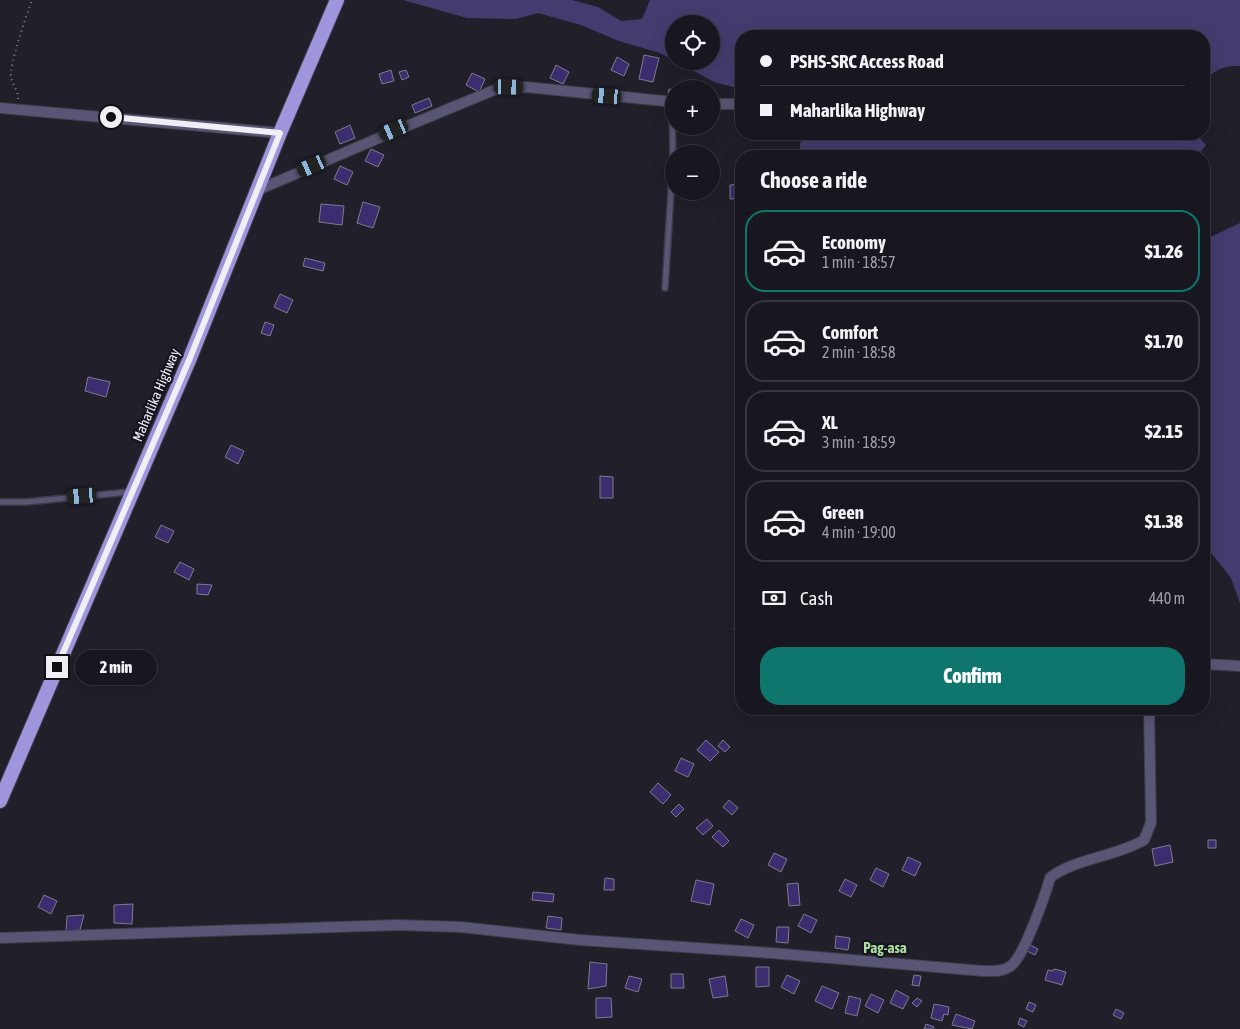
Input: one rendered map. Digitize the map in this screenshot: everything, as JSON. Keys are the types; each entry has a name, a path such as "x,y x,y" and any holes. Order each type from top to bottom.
{"highway":[{"name":"Maharlika Highway","path":"0,801 190,358 280,133 337,0"}],"street":[{"path":"258,190 394,130 499,88 526,87 665,101"},
{"path":"720,104 735,104"},
{"path":"0,108 280,133"},
{"path":"1210,664 1240,666"},
{"path":"0,938 406,925 461,927 643,945 771,953 984,971 1002,970 1013,964 1021,951 1050,878 1057,872 1144,840 1151,823 1149,715"}],"lane":[{"path":"665,288 672,182 673,135"},
{"path":"0,502 26,502 132,492"}],"path":[{"path":"17,109 19,95 10,76 21,32 32,0"}],"shaded area":[{"path":"403,0 572,0 598,7 621,21 642,19 650,0 1240,0 1240,66 1229,66 1210,76 1210,30 735,30 735,87 720,84 720,80 710,80 692,70 720,70 720,15 665,15 665,56 619,41 581,25 538,13 516,19 467,18"},
{"path":"802,140 1201,140 1206,145 1202,150 800,150 800,143"},
{"path":"1240,223 1240,603 1231,578 1210,552 1210,237"}],"building":[{"path":"644,55 659,58 653,82 639,79"},
{"path":"617,57 629,64 624,76 611,70"},
{"path":"556,65 569,72 563,84 550,78"},
{"path":"391,70 394,81 382,84 379,74"},
{"path":"406,70 409,77 402,80 399,72"},
{"path":"472,73 485,79 479,92 466,85"},
{"path":"429,98 432,106 415,113 412,105"},
{"path":"350,125 355,138 340,144 335,132"},
{"path":"371,149 384,155 378,167 365,161"},
{"path":"340,166 353,172 347,185 334,179"},
{"path":"730,185 735,185 735,199 730,199"},
{"path":"363,202 380,207 373,228 357,223"},
{"path":"321,204 344,206 342,225 319,222"},
{"path":"305,258 325,263 323,271 303,266"},
{"path":"280,294 293,300 287,313 274,307"},
{"path":"265,322 274,325 270,336 261,333"},
{"path":"88,377 110,382 106,397 85,391"},
{"path":"231,445 244,451 238,464 225,457"},
{"path":"600,476 613,477 613,498 600,498"},
{"path":"161,525 174,531 168,543 155,537"},
{"path":"180,562 194,569 189,580 174,572"},
{"path":"197,584 212,585 208,595 197,594"},
{"path":"706,740 719,752 710,761 697,750"},
{"path":"723,740 730,747 725,752 718,746"},
{"path":"681,758 694,764 688,777 675,771"},
{"path":"658,783 671,795 663,804 650,792"},
{"path":"729,800 738,808 732,815 723,807"},
{"path":"679,804 684,809 676,817 671,812"},
{"path":"707,819 713,826 703,835 696,828"},
{"path":"719,830 729,841 723,847 712,837"},
{"path":"1208,840 1216,840 1216,848 1208,848"},
{"path":"1170,845 1173,862 1155,866 1152,849"},
{"path":"774,853 787,859 781,872 768,865"},
{"path":"908,857 921,863 915,876 902,870"},
{"path":"876,868 889,874 883,887 870,880"},
{"path":"605,878 614,879 614,890 604,890"},
{"path":"845,879 857,885 851,897 839,891"},
{"path":"696,880 714,884 710,905 691,901"},
{"path":"798,883 800,905 789,906 787,884"},
{"path":"533,892 554,894 553,902 532,900"},
{"path":"44,895 57,901 51,914 38,907"},
{"path":"133,904 132,924 114,923 114,905"},
{"path":"804,914 817,920 811,933 798,926"},
{"path":"84,915 80,930 66,931 67,916"},
{"path":"548,916 562,918 561,930 546,928"},
{"path":"741,919 754,925 748,938 735,931"},
{"path":"777,927 789,927 788,943 776,942"},
{"path":"836,936 850,938 848,950 835,948"},
{"path":"1030,945 1038,949 1035,955 1027,951"},
{"path":"590,962 607,964 606,986 588,989"},
{"path":"756,967 769,967 769,986 756,987"},
{"path":"1054,969 1066,972 1062,985 1045,980 1048,970 1053,971"},
{"path":"671,974 683,974 684,988 671,988"},
{"path":"787,975 800,981 794,994 781,987"},
{"path":"914,975 921,976 919,986 912,985"},
{"path":"629,976 642,979 638,992 625,988"},
{"path":"725,976 728,996 713,998 709,979"},
{"path":"822,986 839,993 832,1009 815,1001"},
{"path":"896,990 909,997 903,1009 890,1003"},
{"path":"871,994 884,1000 878,1013 865,1006"},
{"path":"849,996 861,999 857,1016 845,1013"},
{"path":"596,998 611,998 612,1017 596,1018"},
{"path":"917,998 922,1001 917,1007 912,1003"},
{"path":"1029,1002 1036,1005 1033,1012 1026,1009"},
{"path":"934,1004 949,1007 948,1015 944,1014 942,1021 931,1018"},
{"path":"1116,1009 1124,1013 1121,1019 1113,1015"},
{"path":"956,1014 975,1021 972,1029 952,1025"},
{"path":"1020,1018 1027,1021 1024,1027 1018,1024"},
{"path":"926,1024 934,1027 933,1029 924,1029"}],"district":[{"name":"Pag-asa","path":"885,948"}],"route":[{"path":"57,667 190,358 280,133 111,117"}]}
